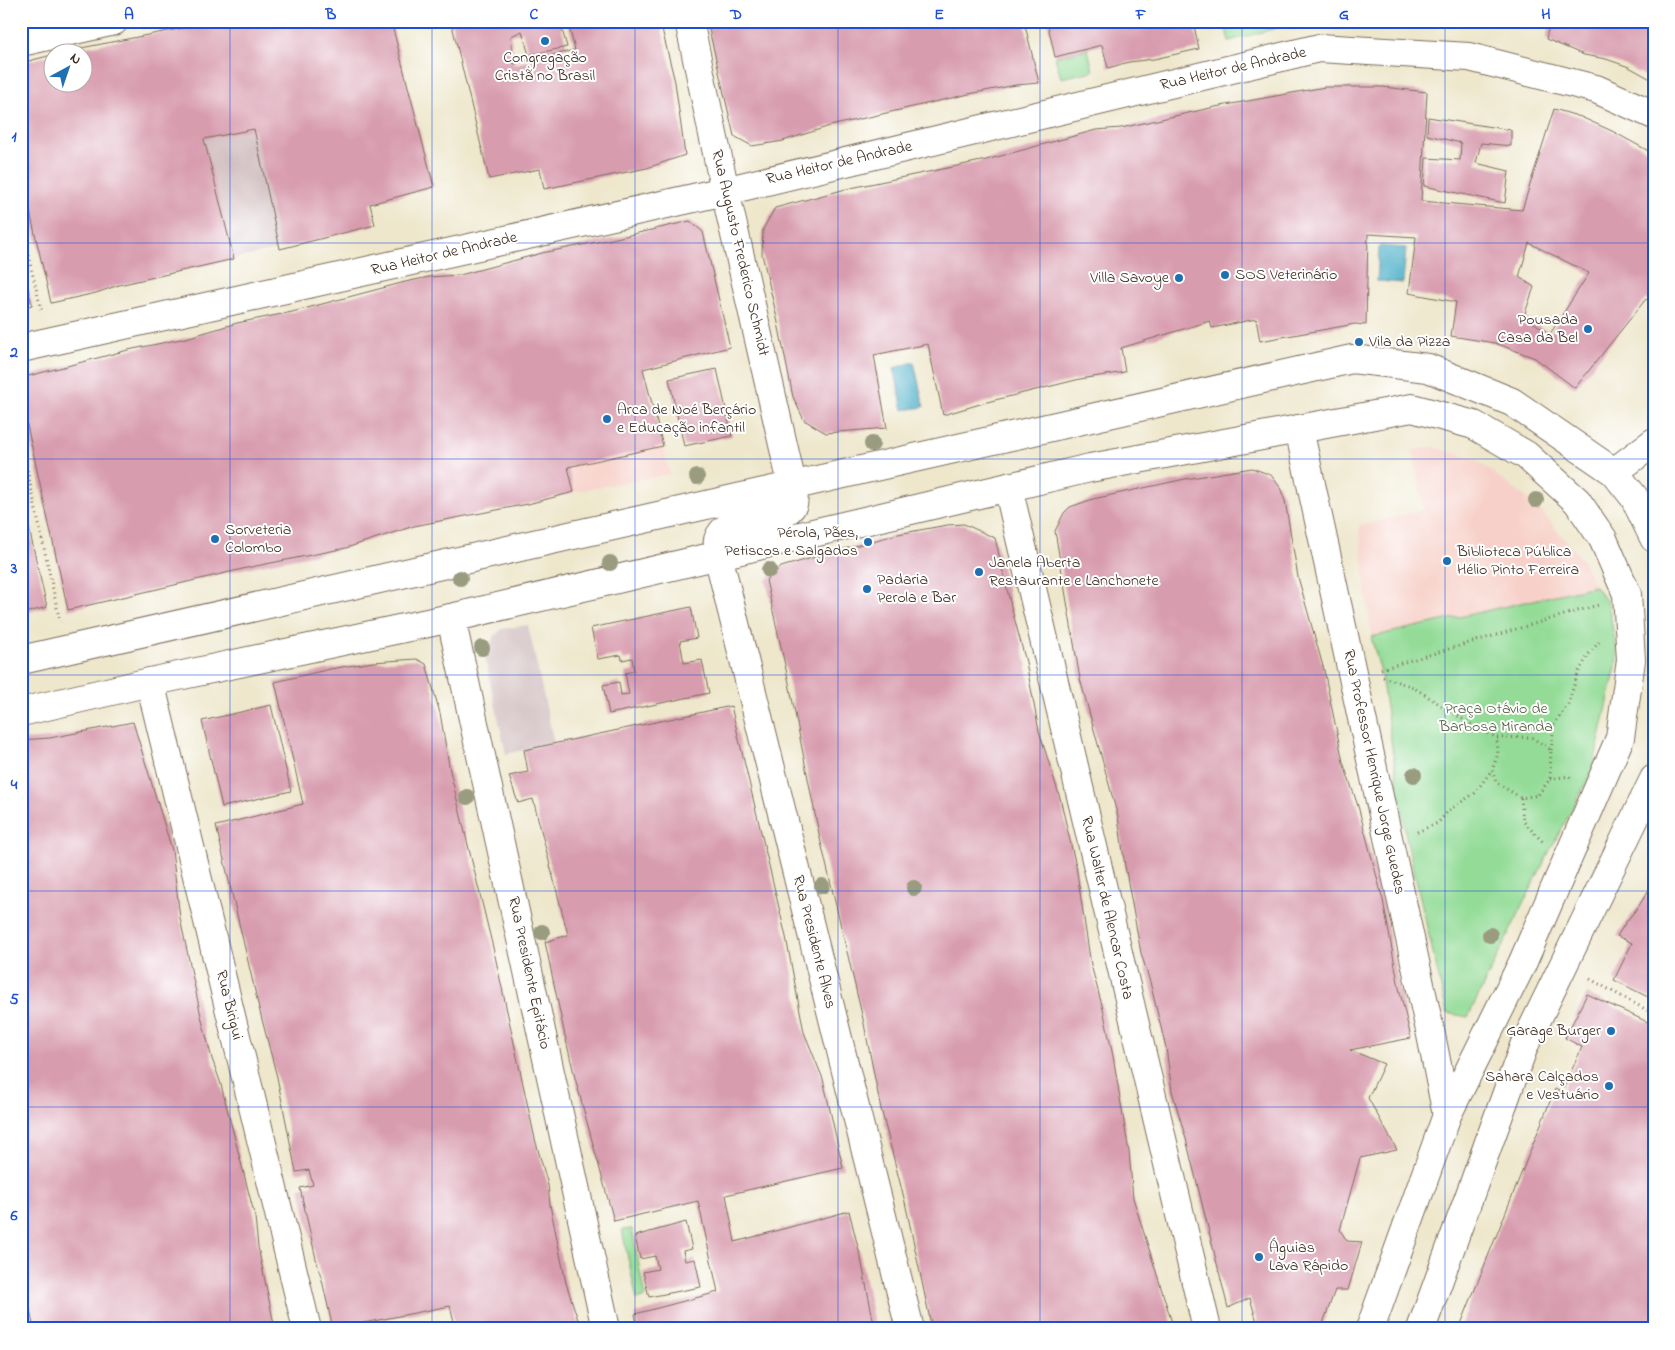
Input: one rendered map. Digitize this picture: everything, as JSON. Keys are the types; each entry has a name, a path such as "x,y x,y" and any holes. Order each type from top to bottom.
{"street":[{"path":"21,42 114,21"},
{"name":"Rua Augusto Frederico Schmidt","path":"689,21 794,499 792,506 786,512 740,522 724,529 718,540 718,555"},
{"name":"Rua Heitor de Andrade","path":"21,348 725,191 1319,48 1469,57 1596,89 1654,115"},
{"path":"21,660 792,484 1352,359 1428,368 1512,402 1614,472 1634,497 1654,538"},
{"path":"21,712 150,682 451,618 1090,468 1412,408 1474,425 1526,455 1577,501 1604,539 1627,594 1631,660 1620,738 1522,964 1447,1115 1370,1329"},
{"name":"Rua Professor Henrique Jorge Guedes","path":"1299,429 1447,1115"},
{"path":"1614,472 1654,442"},
{"name":"Rua Walter de Alencar Costa","path":"1008,487 1207,1329"},
{"name":"Rua Presidente Alves","path":"718,555 910,1329"},
{"name":"Rua Presidente Epitácio","path":"451,618 606,1329"},
{"name":"Rua Birigui","path":"150,682 307,1329"},
{"path":"1421,1329 1524,1046 1654,779"}],"path":[{"path":"21,226 49,342"},
{"path":"21,441 66,650"},
{"path":"1374,671 1608,603"},
{"path":"1492,770 1496,782 1521,798 1538,795 1550,779 1554,724 1568,704 1578,674 1589,654 1604,636"},
{"path":"1377,676 1413,687 1467,722 1497,738 1531,737 1551,750"},
{"path":"1414,833 1438,823 1449,810 1476,793 1492,770 1498,754 1497,738"},
{"path":"1521,798 1523,821 1538,835 1545,849"},
{"path":"1564,964 1654,1014"}],"shaded area":[{"path":"254,129 280,249 234,259 204,139"},
{"name":"Arca de Noé Berçário e Educação infantil","path":"643,369 670,474 574,492 552,391"},
{"path":"1434,447 1476,460 1537,506 1582,560 1595,586 1371,637 1359,526 1424,510 1413,450"},
{"path":"528,625 554,743 506,754 485,658 494,636 502,629"}],"green space":[{"path":"1224,21 1295,21 1295,23 1229,41"},
{"path":"1088,49 1093,71 1061,78 1055,57"},
{"name":"Praça Otávio de Barbosa Miranda","path":"1595,586 1608,603 1618,658 1592,772 1547,856 1468,1017 1447,1013 1406,837 1380,669 1371,637"},
{"path":"632,1229 645,1297 637,1300 622,1230"}],"water":[{"path":"1379,246 1406,248 1403,283 1377,281"},
{"path":"914,362 924,407 903,410 894,368"}],"building":[{"path":"219,21 391,21 434,187 370,204 375,225 280,249 254,129 204,139 234,259 119,285 96,293 51,303 21,173 21,63 42,58 42,92 92,92 92,46"},
{"path":"451,21 660,21 675,82 685,155 647,168 544,189 540,169 489,179","holes":["568,23 575,50 514,64 511,36 522,31 529,55 567,47 561,26"]},
{"path":"707,21 1024,21 1039,83 1016,85 969,94 830,126 783,141 752,146 734,136"},
{"path":"1047,21 1193,21 1199,49 1154,59 1129,62 1108,68 1102,45 1055,57"},
{"path":"1424,21 1452,21 1453,25 1424,23"},
{"path":"1550,21 1654,21 1654,81 1629,67 1606,59 1584,55 1546,39"},
{"path":"1325,87 1383,87 1427,92 1421,201 1522,210 1554,109 1581,117 1612,131 1654,154 1654,305 1646,299 1575,388 1535,358 1495,343 1451,336 1456,302 1409,293 1416,237 1368,234 1366,325 1355,324 1260,341 1256,319 1212,328 1210,321 1121,348 1125,372 1080,379 943,415 928,344 874,355 887,428 826,433 804,420 793,397 762,254 763,229 775,208 846,189 986,160 1096,130 1121,128 1215,107","holes":["1529,243 1589,273 1550,334 1524,316 1534,287 1519,277"]},
{"path":"1428,117 1511,130 1511,146 1481,143 1476,163 1509,171 1505,203 1424,186 1426,158 1460,160 1461,143 1427,135"},
{"path":"690,221 703,232 730,347 643,369 663,446 568,467 574,492 528,504 414,526 346,548 251,567 68,610 21,398 21,378 128,350 186,338 237,323 292,312 405,282 429,277 460,275 542,253"},
{"path":"21,261 32,305 21,308"},
{"path":"717,369 732,436 684,446 669,379"},
{"path":"1252,468 1271,475 1280,487 1285,501 1298,577 1324,670 1343,762 1358,806 1383,900 1399,988 1411,1038 1350,1050 1384,1064 1368,1098 1397,1150 1360,1158 1340,1230 1347,1241 1362,1242 1348,1290 1335,1290 1321,1329 1259,1329 1250,1298 1228,1308 1186,1139 1172,1091 1166,1048 1141,953 1118,817 1080,679 1055,531 1064,513 1070,507 1093,499 1185,479"},
{"path":"21,494 47,607 21,614"},
{"path":"964,524 995,538 1026,662 1039,731 1060,798 1076,866 1091,965 1113,1056 1129,1152 1133,1198 1174,1329 932,1329 905,1202 881,1109 863,1019 819,834 766,580 781,567 812,558 898,534 947,525"},
{"path":"691,607 697,638 680,641 684,663 702,660 709,693 609,714 603,685 619,682 621,695 629,694 625,673 634,671 632,658 622,660 621,655 598,659 591,628"},
{"path":"417,659 426,664 440,713 450,771 495,956 535,1139 548,1185 550,1205 566,1283 581,1329 456,1329 450,1306 333,1329 300,1188 313,1185 309,1170 296,1172 277,1077 216,826 303,804 275,682 330,669 373,662"},
{"path":"271,705 291,791 222,807 202,721"},
{"path":"731,706 786,937 804,1032 823,1079 843,1168 726,1195 735,1242 849,1211 875,1329 638,1329 635,1314 718,1292 698,1201 614,1221 565,1036 545,942 568,935 533,799 518,803 509,776 528,772 524,750"},
{"path":"133,722 172,850 180,918 201,1016 255,1217 258,1247 275,1329 34,1329 33,1325 21,1265 21,740 50,738"},
{"path":"1654,882 1654,1000 1614,980 1632,943 1617,936"},
{"path":"1587,994 1654,1025 1654,1329 1459,1329 1555,1089 1562,1092 1582,1047 1565,1038"},
{"path":"686,1222 692,1249 683,1251 685,1261 695,1259 701,1287 649,1297 643,1272 658,1269 655,1256 640,1259 635,1236"}],"place":[{"name":"Congregação Cristã no Brasil","path":"545,41"},
{"name":"SOS Veterinário","path":"1225,275"},
{"name":"Villa Savoye","path":"1179,278"},
{"name":"Pousada Casa da Bel","path":"1588,329"},
{"name":"Vila da Pizza","path":"1359,342"},
{"name":"Arca de Noé Berçário e Educação infantil","path":"607,419"},
{"name":"Sorveteria Colombo","path":"215,539"},
{"name":"Pérola, Pães, Petiscos e Salgados","path":"868,542"},
{"name":"Biblioteca Pública Hélio Pinto Ferreira","path":"1447,561"},
{"name":"Janela Aberta Restaurante e Lanchonete","path":"979,572"},
{"name":"Padaria Perola e Bar","path":"867,589"},
{"name":"Garage Burger","path":"1611,1031"},
{"name":"Sahara Calçados e Vestuário","path":"1609,1086"},
{"name":"Águias Lava Rápido","path":"1259,1257"}]}
